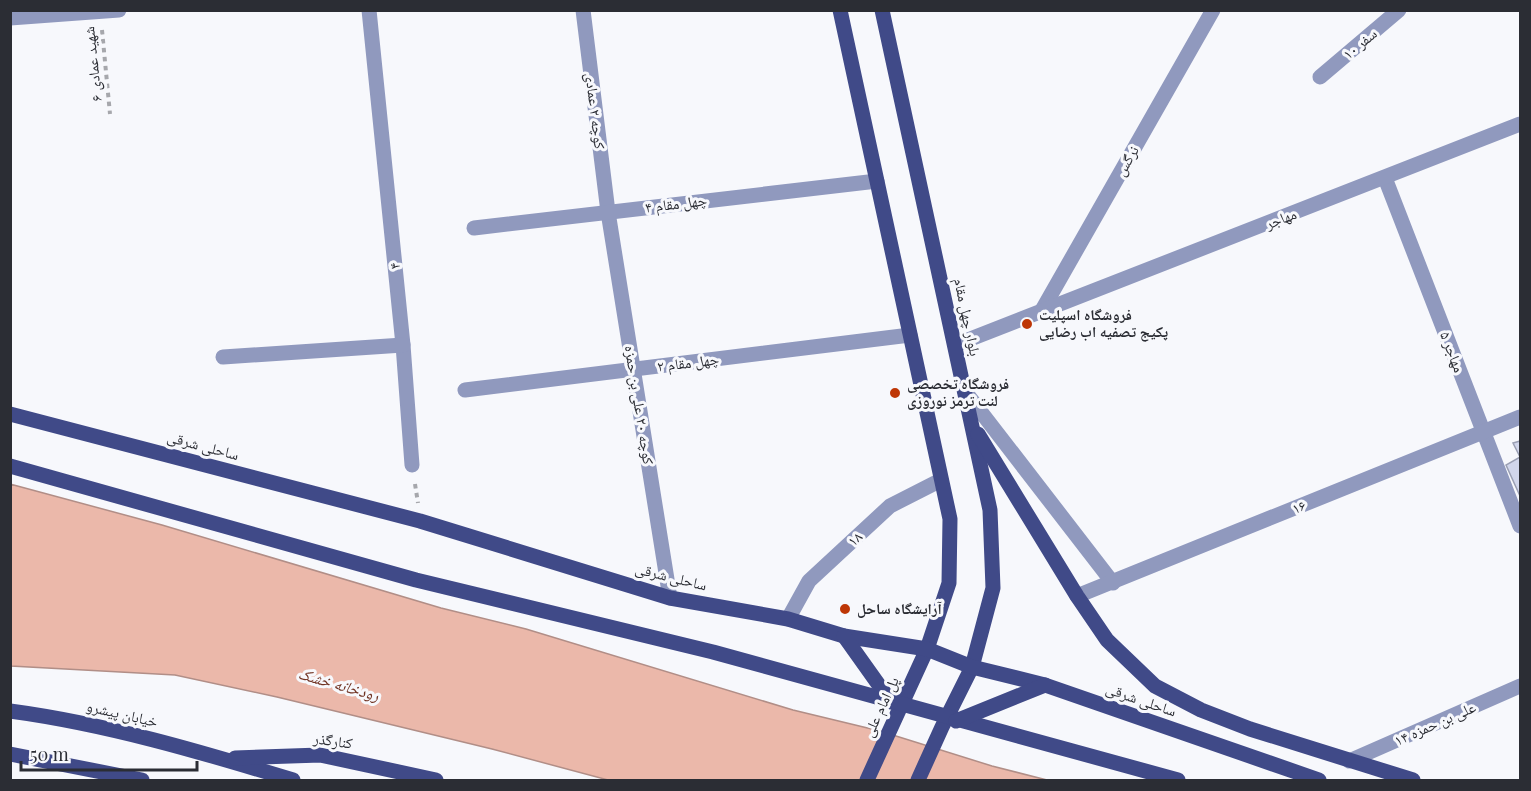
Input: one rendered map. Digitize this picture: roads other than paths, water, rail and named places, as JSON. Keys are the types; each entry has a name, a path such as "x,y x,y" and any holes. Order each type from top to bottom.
{"main road":[{"path":"840,10 950,519 949,583 927,649"},
{"name":"بلوار چهل مقام","path":"882,10 990,510 993,588 972,667"},
{"name":"ساحلی شرقی","path":"10,414 420,521 670,598 788,619 844,636 927,649 972,667 1045,685 1319,780"},
{"name":"ساحلی شرقی","path":"972,423 1077,596 1107,640 1155,686 1201,710 1250,729 1413,780"},
{"path":"10,466 416,580 713,652 1178,780"},
{"path":"844,636 898,712"},
{"name":"پل امام علی","path":"867,780 927,649"},
{"path":"918,780 972,667"},
{"path":"942,727 1045,685"},
{"name":"خیابان پیشرو","path":"10,711 47,716 151,739 293,780"},
{"path":"10,754 142,780"},
{"name":"کنارگذر","path":"224,759 320,755 436,780"}],"street":[{"path":"10,18 33,14 119,10"},
{"name":"۴","path":"369,10 403,345 412,465"},
{"name":"کوچه ۲ عمادی","path":"583,10 608,212"},
{"name":"نرگس","path":"1041,312 1213,10"},
{"name":"۱۰ سفر","path":"1320,77 1399,10"},
{"name":"مهاجر","path":"955,345 1521,124"},
{"name":"۵ مهاجر","path":"1385,178 1521,526"},
{"name":"چهل مقام ۴","path":"474,228 877,181"},
{"name":"کوچه ۲۰ علی بن حمزه","path":"608,212 670,598"},
{"name":"چهل مقام ۲","path":"465,390 910,335"},
{"path":"222,357 403,345"},
{"path":"964,390 1113,583"},
{"name":"۱۶","path":"1077,596 1521,417"},
{"name":"۱۸","path":"788,619 809,581 890,506 941,480"},
{"name":"۱۴ علی بن حمزه","path":"1349,761 1521,686"}],"water":[{"name":"رودخانه خشک","path":"10,484 162,525 441,608 526,629 793,710 880,731 992,766 1047,780 608,780 492,749 175,675 11,666"}],"place":[{"name":"فروشگاه اسپلیت پکیج تصفیه اب رضایی","path":"1027,324"},
{"name":"فروشگاه تخصصی لنت ترمز نوروزی","path":"895,393"},
{"name":"آرایشگاه ساحل","path":"845,609"}]}
